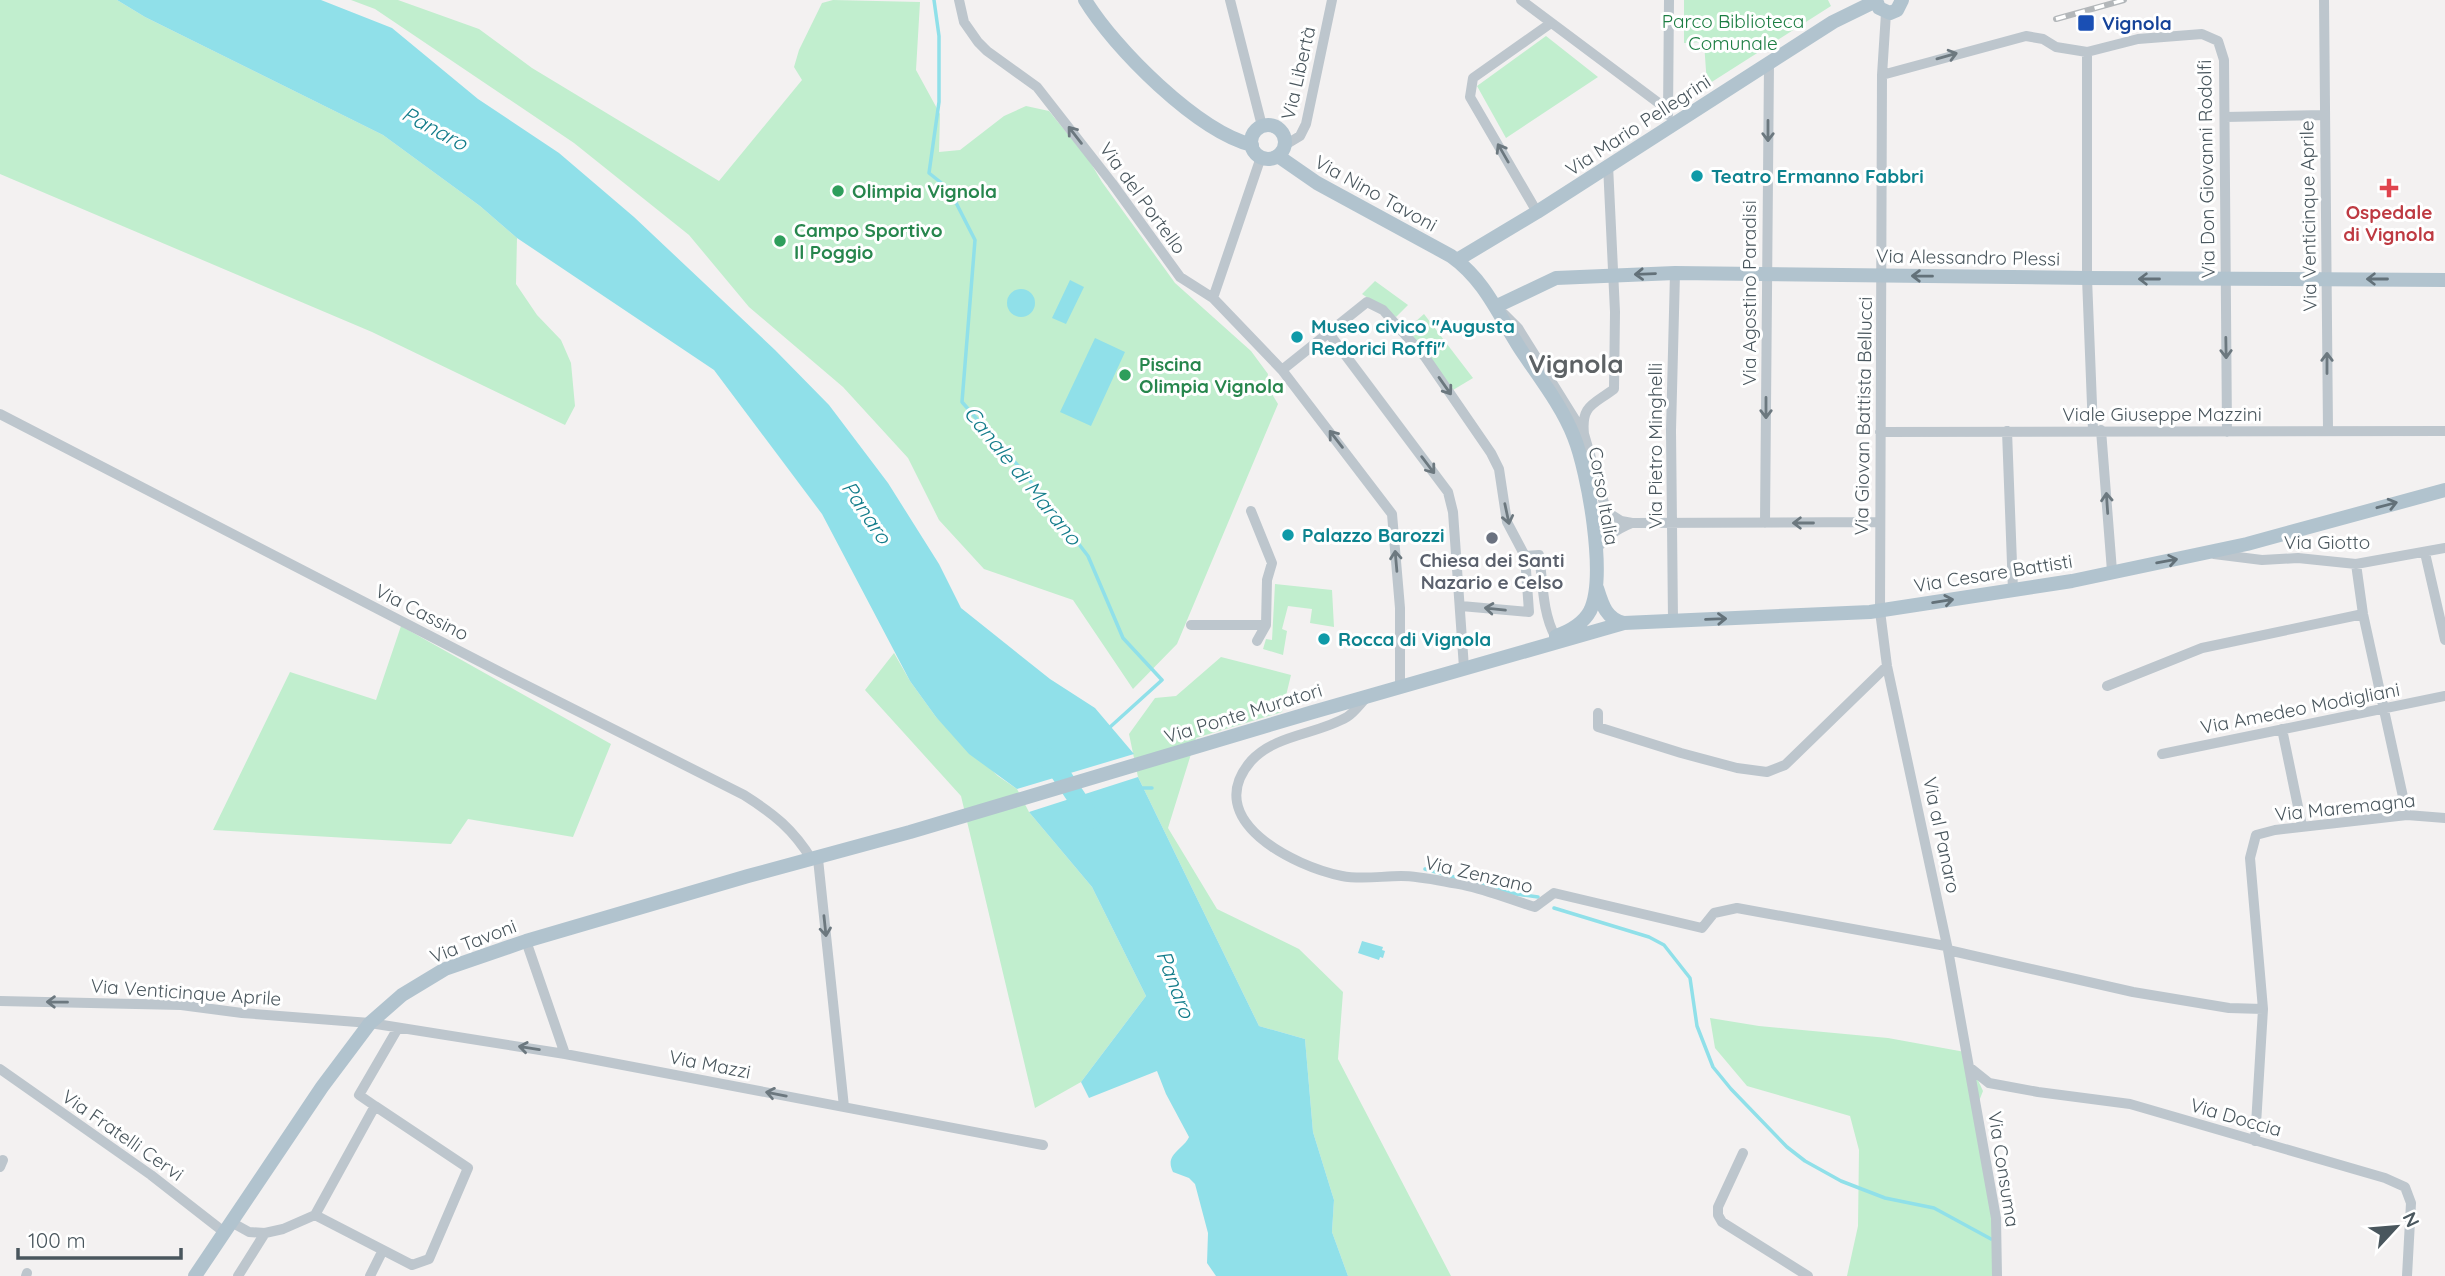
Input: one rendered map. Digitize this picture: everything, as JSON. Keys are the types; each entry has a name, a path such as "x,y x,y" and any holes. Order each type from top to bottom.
{"main road":[{"path":"1084,0 1106,31 1161,87 1215,127 1240,142 1252,145 1261,157 1269,159 1281,151 1284,136 1279,129 1271,125 1262,126 1254,134 1252,145"},
{"path":"1876,0 1879,9 1886,13 1898,10 1902,0"},
{"name":"Via Mario Pellegrini","path":"1457,260 1839,19 1876,0"},
{"name":"Via Nino Tavoni","path":"1281,151 1317,183 1457,260"},
{"name":"Corso Italia","path":"1457,260 1474,276 1497,306 1510,333 1565,418 1574,436 1588,494 1596,587 1590,611 1577,626 1540,646"},
{"name":"Via Alessandro Plessi","path":"1497,306 1556,278 1675,273 2445,280"},
{"name":"Via Cesare Battisti","path":"1540,646 1624,623 1880,611 2072,581 2208,554 2445,489"},
{"name":"Corso Italia","path":"1596,587 1608,615 1615,621 1624,623"},
{"name":"Via Ponte Muratori","path":"956,818 1540,646"},
{"name":"Via Tavoni","path":"195,1276 322,1087 370,1023 402,995 445,969 526,941 956,818"}],"street":[{"name":"Via del Portello","path":"959,0 964,22 978,42 1037,87 1112,183 1180,277 1213,298 1282,370 1392,513 1400,608 1400,686"},
{"path":"1230,0 1262,126"},
{"name":"Via Libertà","path":"1281,151 1300,136 1306,124 1332,0"},
{"path":"1521,0 1668,110"},
{"path":"1669,0 1670,128"},
{"name":"Via Venticinque Aprile","path":"2324,0 2328,431"},
{"name":"Via Giovan Battista Bellucci","path":"1880,611 1881,75 1886,13"},
{"path":"1537,212 1470,97 1473,78 1551,23"},
{"name":"Via Don Giovanni Rodolfi","path":"2087,52 2138,39 2202,34 2218,40 2223,53 2227,432"},
{"path":"1881,75 2026,36 2043,39 2056,47 2087,52 2087,278 2097,430 2112,571"},
{"name":"Via Agostino Paradisi","path":"1765,523 1769,63"},
{"path":"2225,117 2324,116"},
{"path":"1213,298 1261,157"},
{"path":"1584,434 1583,417 1587,409 1614,389 1615,312 1608,166"},
{"name":"Via Pietro Minghelli","path":"1673,620 1675,273"},
{"path":"1282,370 1367,302 1383,310 1424,357 1478,433 1499,469 1507,522 1525,556 1530,612 1461,606"},
{"name":"Corso Italia","path":"1497,306 1518,328 1584,434 1604,503 1610,514 1621,521 1632,523"},
{"path":"1328,332 1448,492 1453,512 1464,668"},
{"name":"Via Cassino","path":"0,414 744,795 775,814 815,859"},
{"path":"2007,431 2013,590"},
{"name":"Viale Giuseppe Mazzini","path":"1880,432 2445,431"},
{"path":"1251,511 1272,563 1267,580 1266,625 1257,641"},
{"path":"1595,551 1615,530 1632,523 1879,522"},
{"name":"Via Giotto","path":"2208,554 2262,560 2298,558 2356,564 2445,548"},
{"path":"2425,553 2445,640"},
{"path":"1525,556 1539,555 1546,609 1555,636"},
{"path":"2356,564 2363,614 2407,815"},
{"name":"Via al Panaro","path":"1880,611 1887,666 1947,948 1969,1067"},
{"path":"2107,686 2202,648 2363,614"},
{"path":"1191,625 1266,625"},
{"path":"1598,713 1598,727 1737,768 1767,772 1785,765 1887,666"},
{"name":"Via Zenzano","path":"1368,696 1348,716 1270,746 1251,761 1238,782 1236,804 1242,818 1283,856 1344,877 1404,876 1469,886 1535,907 1553,893 1702,928 1714,913 1737,908 1947,948"},
{"name":"Via Amedeo Modigliani","path":"2162,754 2445,696"},
{"path":"2282,729 2302,826"},
{"name":"Via Maremagna","path":"2255,1141 2263,1009 2250,858 2256,835 2302,826 2407,815 2445,818"},
{"path":"815,859 844,1107"},
{"path":"526,941 565,1054"},
{"path":"1947,948 2133,992 2229,1008 2263,1009"},
{"name":"Via Venticinque Aprile","path":"0,1001 181,1006 370,1023"},
{"name":"Via Mazzi","path":"370,1023 565,1054 1043,1145"},
{"path":"315,1215 412,1265 429,1259 468,1168 359,1095 398,1028"},
{"name":"Via Doccia","path":"1969,1067 1989,1083 2130,1104 2385,1178 2405,1187 2412,1203 2407,1276"},
{"name":"Via Consuma","path":"1969,1067 1996,1218 1997,1276"},
{"name":"Via Fratelli Cervi","path":"1,1071 227,1227 265,1233"},
{"path":"238,1276 265,1233 283,1229 315,1215 374,1106"},
{"path":"1743,1153 1718,1207 1718,1215 1722,1222 1808,1276"},
{"path":"370,1276 383,1250"}],"green space":[{"path":"0,0 117,0 145,17 383,135 480,206 517,238 516,284 537,315 561,340 571,363 575,406 565,425 372,332 0,174"},
{"path":"351,0 398,0 479,29 532,68 719,181 802,80 794,67 799,50 822,3 833,0 920,2 916,70 940,114 939,152 960,150 1004,116 1026,106 1049,111 1089,160 1175,283 1251,351 1268,374 1266,384 1278,404 1177,644 1133,689 1073,600 984,569 939,520 908,458 843,387 749,307 689,235 574,143 375,9"},
{"name":"Parco Biblioteca Comunale","path":"1684,0 1828,0 1831,6 1707,85 1704,42 1684,43"},
{"path":"1546,36 1598,77 1506,138 1477,86"},
{"path":"1375,281 1408,305 1396,317 1362,294"},
{"path":"1424,314 1473,378 1453,390 1406,330"},
{"path":"1275,584 1332,590 1334,627 1310,623 1312,609 1288,606 1282,629 1287,631 1283,655 1263,649 1266,639 1272,640"},
{"path":"401,626 611,744 573,837 468,819 451,844 213,830 290,672 376,700"},
{"path":"894,653 936,717 998,776 1017,789 1029,812 1092,887 1146,996 1081,1082 1035,1108 961,796 865,690"},
{"path":"1221,657 1291,675 1282,712 1196,738 1168,828 1217,909 1299,949 1343,992 1338,1059 1451,1276 1348,1276 1332,1232 1334,1200 1313,1132 1305,1039 1259,1026 1138,777 1129,734 1155,698 1176,696"},
{"path":"1710,1018 1759,1026 1888,1038 1965,1052 1983,1091 1977,1106 1992,1196 1993,1276 1847,1276 1858,1226 1859,1150 1850,1116 1747,1086 1715,1048"}],"water":[{"path":"117,0 321,0 392,28 478,99 559,153 634,217 775,350 829,405 888,483 939,564 961,608 1050,679 1095,708 1134,754 1017,789 969,754 936,717 910,681 822,514 714,370 517,238 480,206 383,135 145,17"},
{"path":"1070,280 1084,287 1066,324 1052,318"},
{"path":"1021,289 1031,293 1035,303 1031,313 1021,317 1011,313 1007,303 1011,293"},
{"path":"1095,338 1125,352 1091,426 1060,412"},
{"path":"1138,777 1259,1026 1305,1039 1313,1132 1334,1200 1332,1232 1348,1276 1216,1276 1207,1263 1208,1233 1195,1184 1189,1178 1173,1172 1171,1166 1173,1156 1189,1137 1157,1071 1089,1098 1081,1082 1146,996 1092,887 1029,812"},
{"path":"1362,941 1383,947 1383,958 1380,957 1379,960 1358,953"}],"waterway":[{"name":"Canale di Marano","path":"934,0 939,36 939,102 929,173 949,189 975,240 962,402 1021,469 1088,556 1123,638 1162,680 1109,728"},
{"name":"Panaro","path":"1044,755 1060,773 1091,819"},
{"path":"1139,788 1152,788"},
{"path":"1425,869 1516,894 1538,897"},
{"path":"1554,908 1649,937 1664,945 1690,978 1697,1026 1713,1067 1787,1147 1805,1161 1841,1181 1885,1198 1934,1208 1991,1239"}],"railway":[{"path":"2056,19 2124,0"}],"place":[{"name":"Vignola","path":"2086,23"},
{"name":"Teatro Ermanno Fabbri","path":"1697,176"},
{"name":"Ospedale di Vignola","path":"2389,188"},
{"name":"Olimpia Vignola","path":"838,191"},
{"name":"Campo Sportivo Il Poggio","path":"780,241"},
{"name":"Museo civico \"Augusta Redorici Roffi\"","path":"1297,337"},
{"name":"Piscina Olimpia Vignola","path":"1125,375"},
{"name":"Palazzo Barozzi","path":"1288,535"},
{"name":"Chiesa dei Santi Nazario e Celso","path":"1492,538"},
{"name":"Rocca di Vignola","path":"1324,639"}],"district":[{"name":"Vignola","path":"1576,363"}]}
